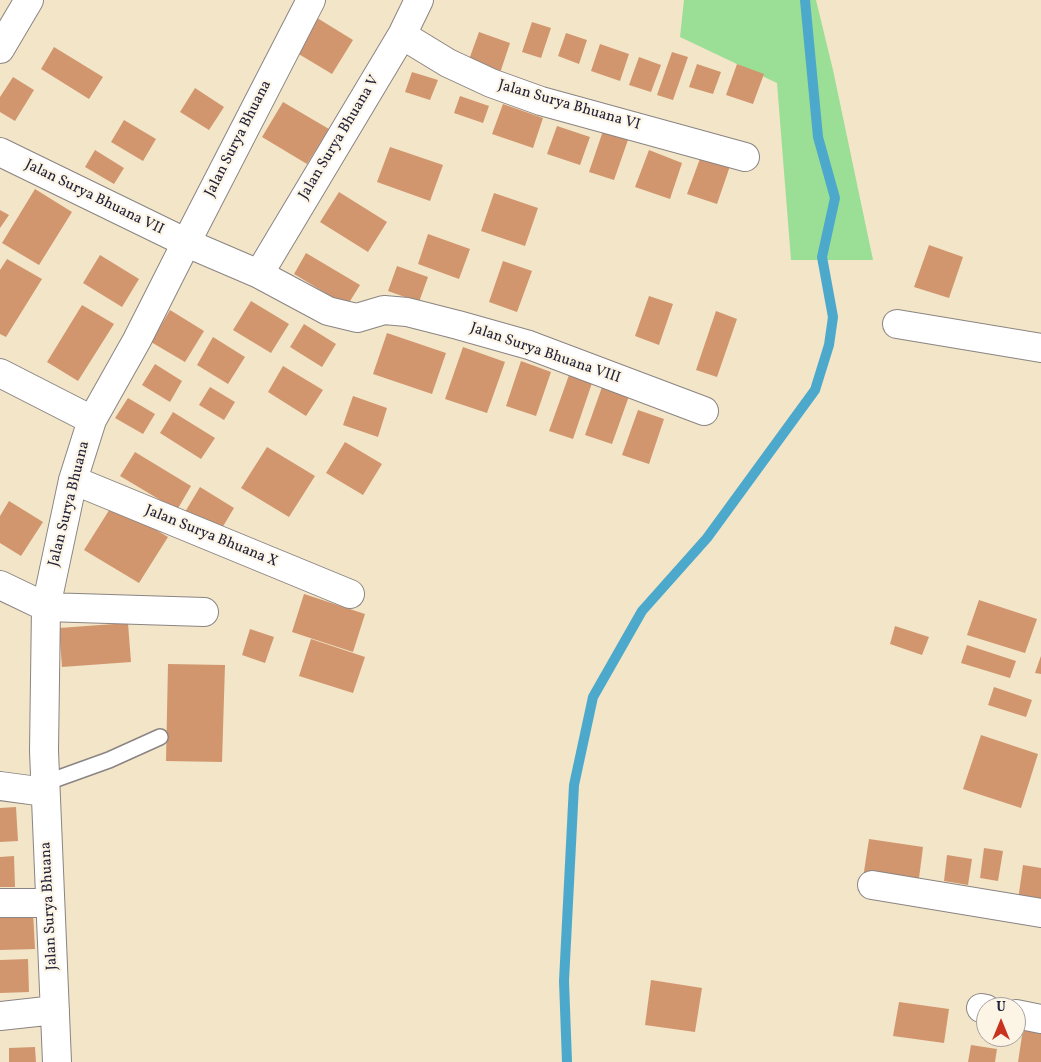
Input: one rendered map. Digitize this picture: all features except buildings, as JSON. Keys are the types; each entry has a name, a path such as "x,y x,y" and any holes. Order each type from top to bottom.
{"street":[{"path":"0,49 30,0"},
{"name":"Jalan Surya Bhuana","path":"58,1062 44,751 46,607 73,480 92,420 137,340 311,0"},
{"name":"Jalan Surya Bhuana V","path":"259,274 402,35 419,0"},
{"name":"Jalan Surya Bhuana VI","path":"402,35 448,63 491,83 541,101 745,157"},
{"name":"Jalan Surya Bhuana VII","path":"0,152 187,244"},
{"name":"Jalan Surya Bhuana VIII","path":"187,244 259,274 334,313 357,318 384,310 458,325 529,345 704,411"},
{"path":"896,324 1041,348"},
{"path":"0,373 92,420"},
{"name":"Jalan Surya Bhuana X","path":"73,480 350,594"},
{"path":"0,584 46,607 204,612"},
{"path":"0,786 45,787"},
{"path":"872,885 1041,913"},
{"path":"0,903 50,903"},
{"path":"0,1016 55,1010"},
{"path":"1026,1016 1041,1018"}],"lane":[{"path":"45,787 160,737"}],"green space":[{"path":"684,0 816,0 833,70 873,260 791,260 777,83 680,37"}],"waterway":[{"path":"567,1062 564,981 574,785 593,697 642,611 707,538 815,390 829,345 833,317 822,257 835,198 818,137 805,0"}]}
